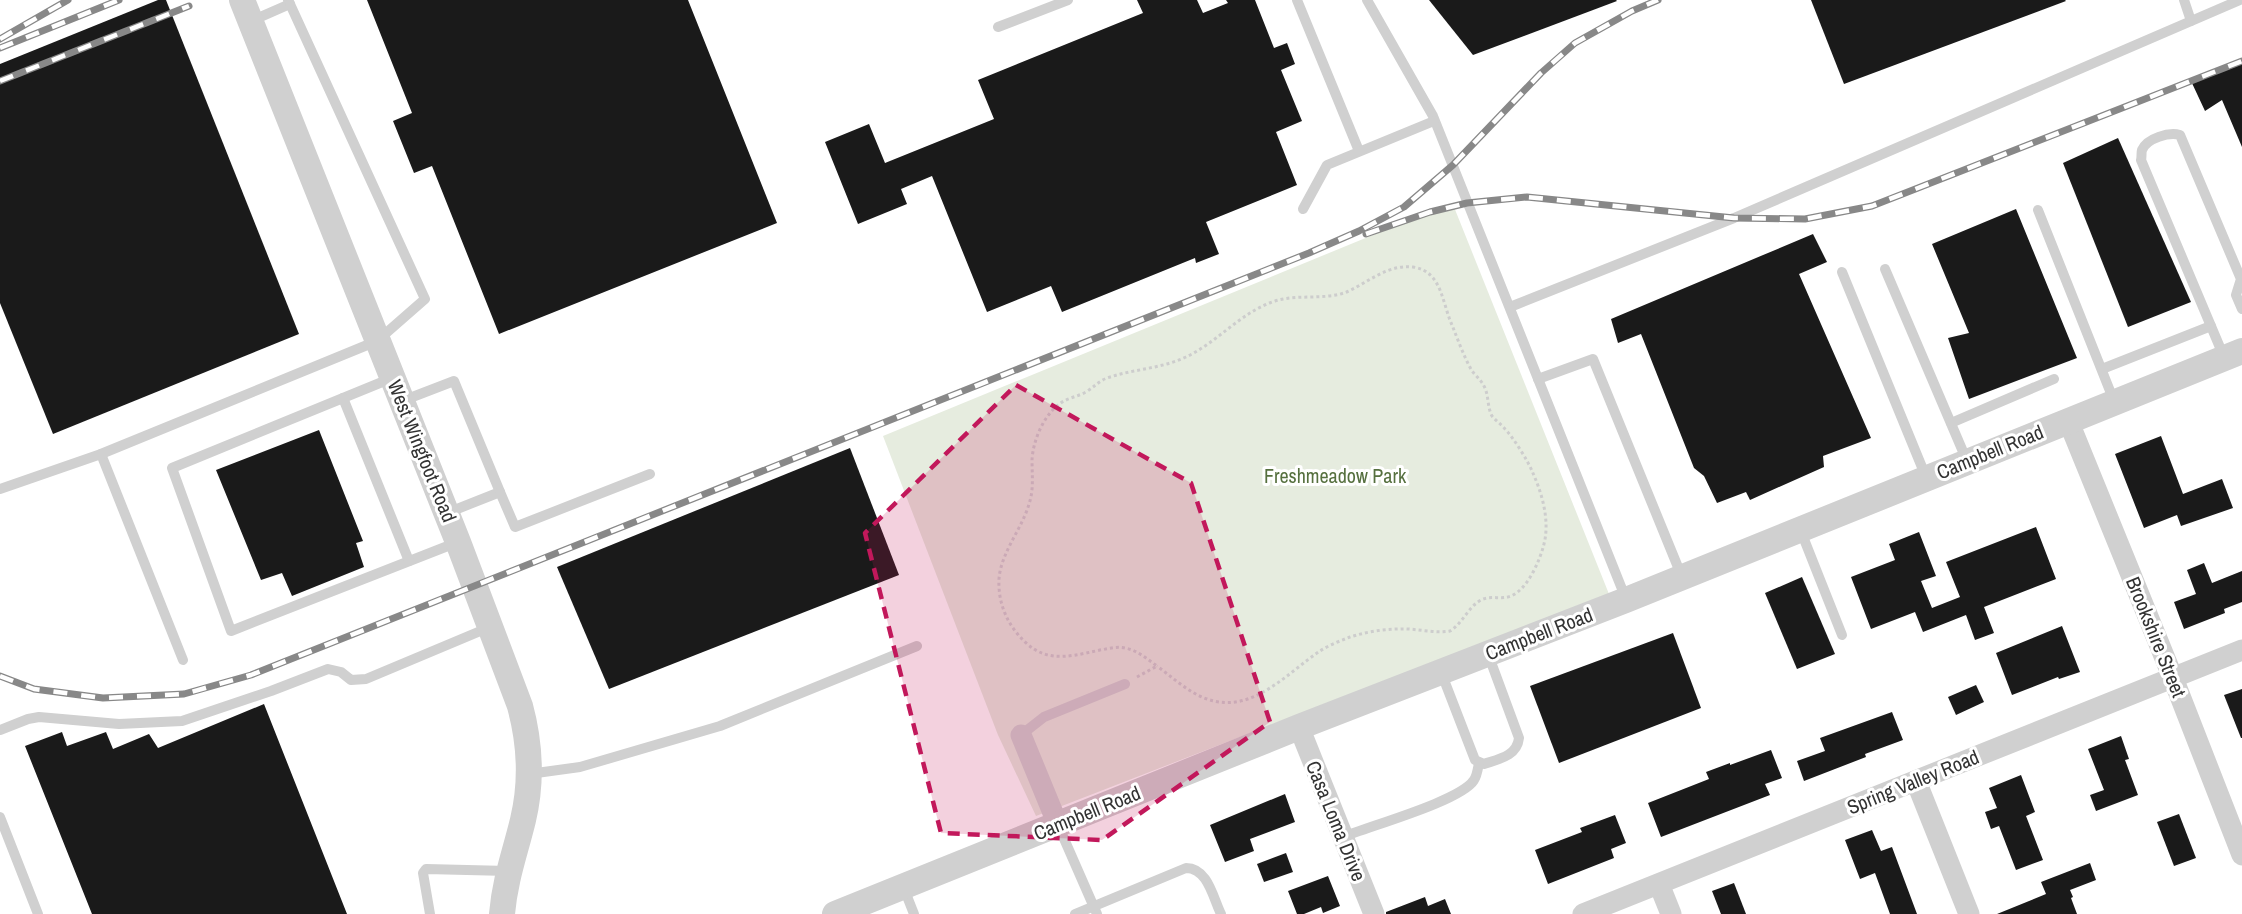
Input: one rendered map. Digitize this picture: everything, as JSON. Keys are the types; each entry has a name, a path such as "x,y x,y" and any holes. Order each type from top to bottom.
{"street":[{"name":"West Wingfoot Road","path":"247,10 447,513 522,714 529,774 523,819 508,871 502,914"},
{"name":"Campbell Road","path":"835,914 1299,727 1626,600 2233,354"},
{"name":"Brookshire Street","path":"2068,420 2242,855"},
{"name":"Spring Valley Road","path":"1583,914 2242,650"},
{"name":"Casa Loma Drive","path":"1299,727 1374,914"},
{"path":"1021,735 1058,825"},
{"path":"1916,781 1969,914"},
{"path":"1659,884 1671,914"}],"lane":[{"path":"998,27 1068,0"},
{"path":"1297,0 1359,152"},
{"path":"1367,0 1434,121 1626,600"},
{"path":"2184,0 2192,21"},
{"path":"1510,307 1734,218 2240,0"},
{"path":"0,489 101,454 377,341 424,299 289,2 247,10"},
{"path":"1304,208 1327,165 1434,121"},
{"path":"2233,354 2211,326 2141,160 2142,149 2149,141 2172,133 2180,135 2241,279 2236,295 2242,309"},
{"path":"2038,210 2115,401"},
{"path":"1885,269 1967,461"},
{"path":"1842,272 1926,477"},
{"path":"2102,369 2211,326"},
{"path":"1538,379 1593,359 1682,577"},
{"path":"392,378 172,468 231,631 458,542"},
{"path":"1951,423 2054,379"},
{"path":"402,401 454,381 515,527 650,474"},
{"path":"343,398 409,561"},
{"path":"101,454 183,660"},
{"path":"447,513 500,492"},
{"path":"1800,529 1842,635"},
{"path":"0,730 39,717 119,724 182,721 261,695 328,669 341,672 351,680 366,679 491,627"},
{"path":"529,774 580,767 720,726 917,646"},
{"path":"1441,672 1475,760 1484,764 1508,755 1518,745 1519,738 1488,654"},
{"path":"1021,735 1044,717 1125,684"},
{"path":"1343,837 1409,813 1465,789 1474,781 1479,763"},
{"path":"0,817 38,914"},
{"path":"1058,825 1095,910"},
{"path":"1075,914 1095,910 1186,867 1193,868 1202,874 1221,914"},
{"path":"430,914 423,873 426,869 508,871"},
{"path":"903,886 914,914"}],"path":[{"path":"1400,267 1423,270 1431,274 1473,372 1484,386 1490,411 1527,460 1544,504 1546,517 1544,542 1525,584 1511,596 1491,597 1478,601 1450,631 1400,628 1371,631 1335,643 1323,649 1270,688 1240,701 1227,703 1204,699 1157,666 1136,651 1117,647 1062,658 1050,657 1024,641 1014,630 1006,615 1000,597 1000,570 1028,508 1033,481 1032,457 1049,414 1065,400 1089,390 1104,378 1168,364 1200,350 1251,312 1277,301 1340,294 1386,270 1400,267"},
{"path":"1125,684 1157,666"}],"highlighted area":[{"path":"1016,385 1191,483 1270,722 1102,840 941,833 865,533"}],"green space":[{"name":"Freshmeadow Park","path":"1454,207 1609,594 1036,816 998,735 883,436 1407,221"}],"building":[{"path":"158,0 166,0 299,334 53,434 0,303 0,64"},
{"path":"367,0 688,0 777,223 499,334 432,166 414,173 393,121 412,113"},
{"path":"1137,0 1197,0 1203,13 1228,3 1226,0 1255,0 1274,48 1287,43 1295,64 1281,70 1302,121 1276,132 1297,185 1206,222 1219,254 1196,263 1195,258 1062,312 1051,286 987,312 932,176 901,189 907,204 858,224 825,142 869,124 885,163 994,119 978,80 1143,13"},
{"path":"1429,0 1616,0 1617,1 1473,55"},
{"path":"1811,0 2065,0 2066,1 1844,84"},
{"path":"2242,61 2242,147 2222,100 2205,111 2191,81"},
{"path":"2118,138 2191,302 2128,327 2063,163"},
{"path":"2016,209 2077,358 1969,399 1948,338 1969,333 1932,244"},
{"path":"1813,234 1827,262 1799,274 1871,438 1823,456 1824,467 1750,500 1746,492 1717,503 1704,476 1694,468 1641,334 1618,343 1611,319"},
{"path":"319,430 363,541 356,543 364,567 292,596 282,573 261,580 216,470"},
{"path":"2161,436 2183,494 2222,479 2233,508 2181,526 2177,515 2144,528 2115,454"},
{"path":"850,448 899,575 609,689 557,567"},
{"path":"2036,527 2056,579 1984,607 1994,633 1975,640 1966,615 1923,632 1915,612 1871,629 1851,577 1895,560 1889,544 1919,532 1936,576 1921,581 1932,608 1960,597 1946,562"},
{"path":"2204,563 2212,583 2242,571 2242,602 2224,609 2225,613 2184,629 2174,602 2196,594 2187,570"},
{"path":"1802,577 1835,654 1797,669 1765,593"},
{"path":"2062,626 2080,672 2059,679 2058,677 2012,695 1996,653"},
{"path":"1673,633 1701,708 1559,763 1530,686"},
{"path":"1976,685 1984,702 1956,715 1948,697"},
{"path":"2242,689 2242,738 2241,738 2224,695"},
{"path":"264,704 347,914 92,914 25,746 62,732 67,746 106,732 113,749 149,734 158,748"},
{"path":"1892,712 1903,740 1804,781 1797,761 1825,751 1820,738"},
{"path":"2121,736 2129,759 2125,760 2138,795 2096,811 2090,795 2104,790 2088,749"},
{"path":"1771,750 1782,778 1765,784 1770,795 1661,837 1648,803 1709,779 1706,772"},
{"path":"2021,775 2035,812 2026,816 2043,860 2016,870 1999,826 1991,829 1985,812 1997,808 1989,788"},
{"path":"1285,794 1295,822 1250,839 1254,851 1225,862 1210,825"},
{"path":"2179,814 2196,858 2174,866 2157,822"},
{"path":"1615,815 1626,843 1611,849 1614,858 1548,884 1535,850 1582,832 1580,828"},
{"path":"1872,830 1881,851 1892,847 1917,914 1890,914 1875,873 1860,879 1845,840"},
{"path":"1286,853 1293,872 1264,882 1257,864"},
{"path":"2090,863 2096,880 2070,890 2077,914 1997,914 2046,894 2041,882"},
{"path":"1328,876 1340,906 1323,913 1321,907 1304,914 1297,914 1288,891"},
{"path":"1734,883 1746,914 1721,914 1712,891"},
{"path":"1425,897 1428,906 1445,899 1451,914 1386,914 1386,912"}],"railway":[{"path":"0,39 68,0"},
{"path":"0,48 119,0"},
{"path":"0,676 34,689 103,698 184,694 251,675 1309,253 1359,231 1404,207 1453,165 1541,73 1575,43 1632,11 1658,0"},
{"path":"0,81 189,6"},
{"path":"1366,234 1430,212 1467,203 1527,197 1734,218 1805,219 1872,206 2242,61"}]}
